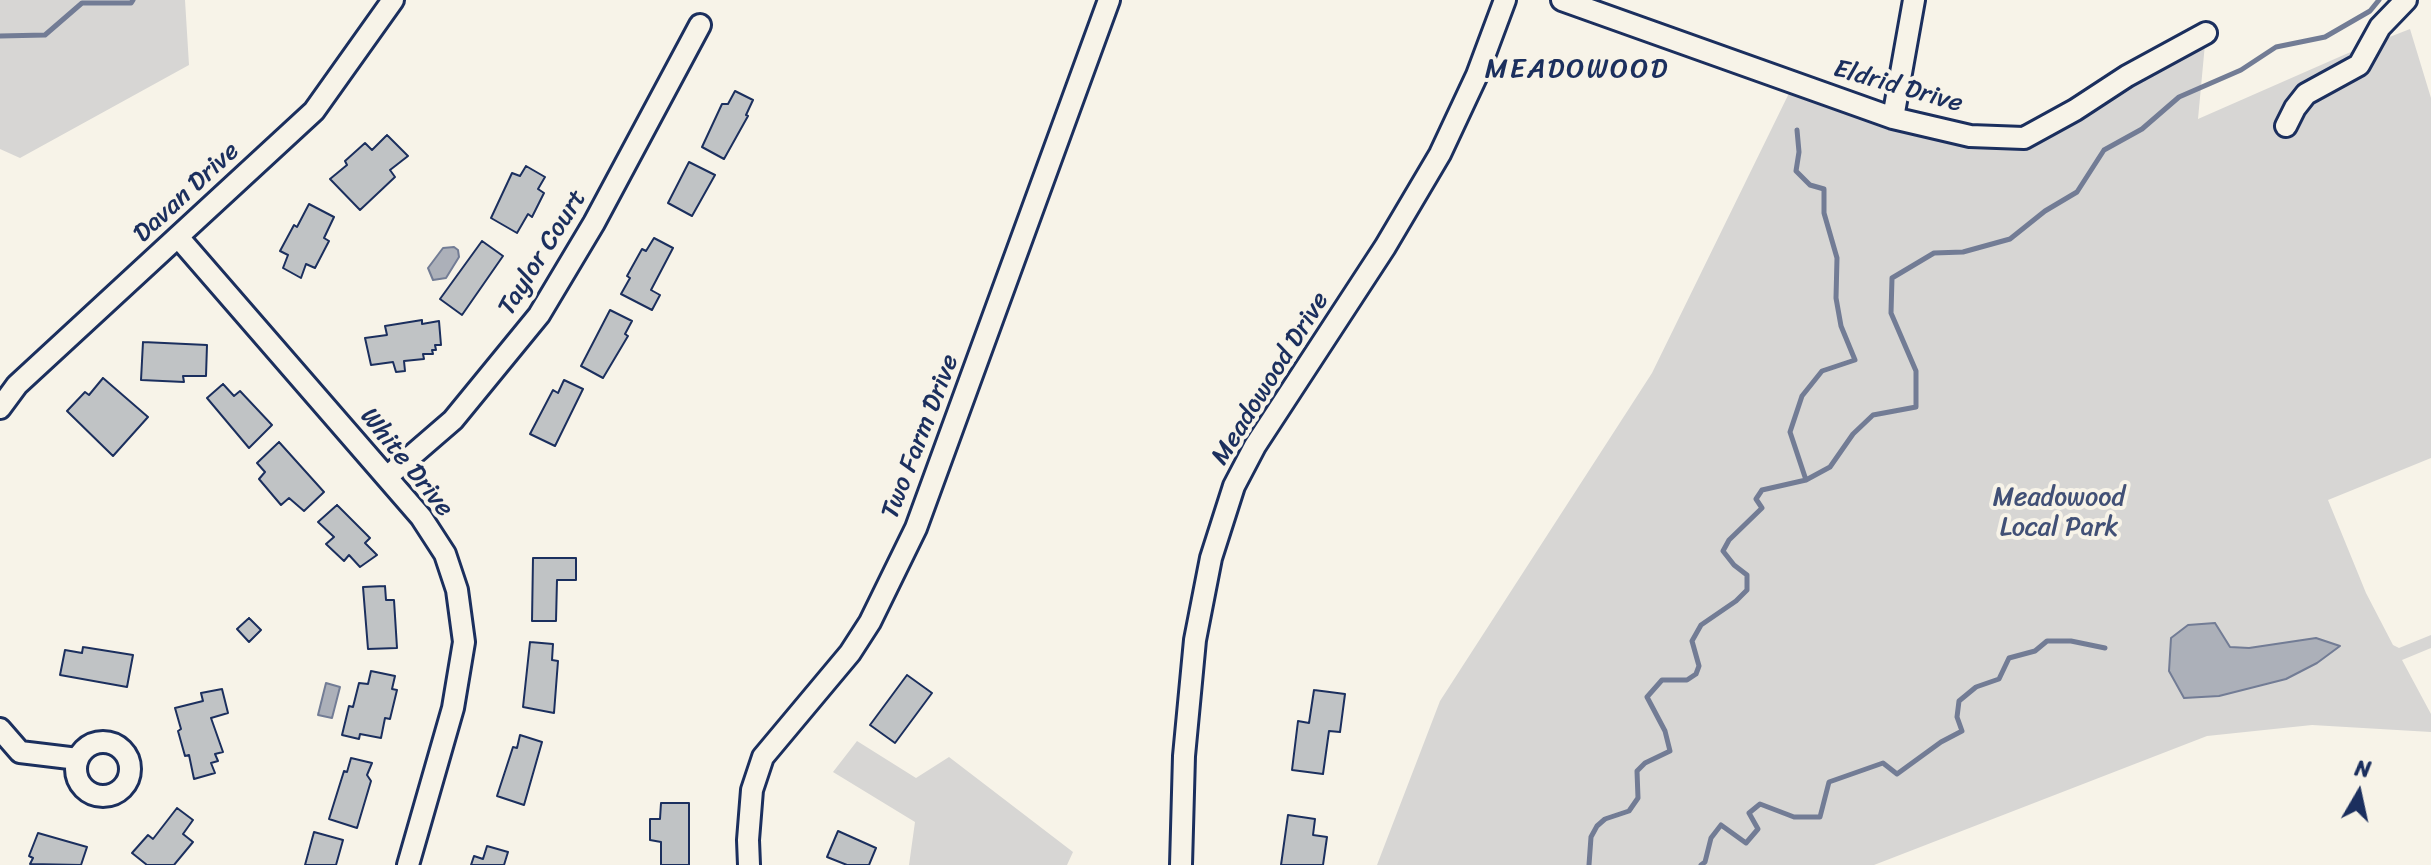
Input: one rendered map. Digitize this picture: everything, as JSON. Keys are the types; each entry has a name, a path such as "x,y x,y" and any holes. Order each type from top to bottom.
{"street":[{"name":"Davan Drive","path":"0,408 17,385 314,111 393,0"},
{"name":"Two Farm Drive","path":"749,865 752,790 763,757 850,653 870,622 916,528 1109,0"},
{"name":"Meadowood Drive","path":"1181,865 1184,756 1195,640 1211,558 1234,486 1255,446 1385,247 1440,154 1477,75 1505,0"},
{"name":"Eldrid Drive","path":"1562,0 1893,118 1970,136 2024,138 2206,33"},
{"path":"1893,118 1914,0"},
{"path":"2286,126 2306,94 2359,65 2380,27 2406,0"},
{"name":"Taylor Court","path":"387,477 453,420 539,315 594,223 700,25"},
{"name":"White Drive","path":"178,237 421,517 445,554 457,590 464,642 453,708 408,865"},
{"path":"0,729 20,752 78,759"}],"green space":[{"path":"0,0 185,0 189,65 20,158 0,149"},
{"name":"Meadowood Local Park","path":"2410,29 2431,98 2431,458 2328,500 2366,593 2393,645 2399,648 2431,635 2431,648 2402,660 2431,714 2431,732 2312,725 2207,736 1874,865 1377,865 1440,701 1652,373 1794,83 1893,118 2024,138 2206,33 2198,119"},
{"path":"857,741 916,778 949,757 1073,852 1067,865 909,865 915,822 833,772"}],"shaded area":[{"path":"454,247 459,257 446,278 433,280 428,268 443,248"},
{"path":"2215,623 2230,647 2249,648 2316,638 2340,646 2317,663 2286,679 2219,696 2184,698 2169,671 2171,638 2188,625"},
{"path":"326,683 340,687 332,718 318,715"}],"building":[{"path":"735,91 753,100 748,116 724,159 702,147 722,104 728,104"},
{"path":"387,135 408,156 390,170 395,177 360,210 330,179 347,165 345,161 365,143 372,150"},
{"path":"689,162 715,175 692,216 668,203"},
{"path":"526,166 545,177 538,189 544,193 532,217 528,214 517,233 491,218 512,173 520,176"},
{"path":"309,204 334,217 324,238 329,241 315,268 306,264 301,278 283,268 288,255 280,251"},
{"path":"654,238 673,248 651,290 660,295 652,310 621,294 642,249 646,251"},
{"path":"482,241 503,256 462,315 440,299"},
{"path":"610,310 632,321 625,334 628,336 603,378 581,366"},
{"path":"422,320 422,324 439,321 441,345 435,345 433,354 423,354 424,359 404,361 405,371 396,372 393,362 371,365 365,338 387,335 385,326"},
{"path":"143,342 207,345 206,376 183,376 184,382 141,380"},
{"path":"103,378 148,417 113,456 67,411 85,392 89,395"},
{"path":"564,380 583,389 555,446 530,434 553,390 558,393"},
{"path":"223,384 234,396 240,391 272,425 249,448 207,398"},
{"path":"279,442 324,492 304,511 289,498 281,505 259,479 265,472 257,463"},
{"path":"337,505 370,538 365,543 377,555 360,567 349,555 344,561 326,544 334,537 318,522"},
{"path":"533,558 576,558 576,580 557,580 556,621 532,621"},
{"path":"385,586 386,600 394,600 397,648 368,649 363,587"},
{"path":"249,618 261,630 249,642 237,629"},
{"path":"530,642 553,644 552,660 558,661 554,713 523,707"},
{"path":"83,647 133,655 127,687 60,675 65,650 82,653"},
{"path":"371,671 395,676 392,689 397,690 390,719 385,718 381,738 360,734 359,739 342,735 359,683 368,684"},
{"path":"907,675 932,693 895,743 870,725"},
{"path":"222,689 228,713 211,718 223,752 215,754 218,761 211,763 215,773 194,779 189,755 185,756 178,731 181,729 175,708 203,701 201,693"},
{"path":"1314,690 1345,694 1340,732 1329,731 1323,774 1292,770 1298,721 1309,723"},
{"path":"520,735 542,742 524,805 497,796"},
{"path":"351,758 372,763 367,775 371,781 357,828 329,819"},
{"path":"661,803 689,803 689,865 661,865 661,842 650,840 650,819 660,819"},
{"path":"177,808 193,820 183,834 193,842 174,865 147,865 132,853 148,835 153,839"},
{"path":"1288,815 1315,819 1313,835 1327,837 1323,865 1281,865"},
{"path":"838,831 876,848 869,865 847,865 827,857"},
{"path":"314,832 343,840 336,865 305,865"},
{"path":"38,833 87,847 81,865 30,864 33,858 29,856"},
{"path":"487,846 508,852 504,865 471,865 474,856 483,859"}],"waterway":[{"path":"0,36 45,35 82,3 131,3 133,0"},
{"path":"1589,865 1591,837 1597,826 1605,819 1629,811 1638,798 1637,771 1645,763 1670,751 1665,731 1647,697 1662,680 1687,680 1696,674 1699,666 1692,641 1701,625 1747,590 1747,575 1723,551 1729,540 1762,508 1756,499 1762,490 1806,480 1830,467 1853,434 1873,415 1916,407 1916,371 1891,313 1892,278 1934,253 1963,252 2010,239 2045,211 2077,192 2104,150 2142,129 2179,97 2241,70 2276,47 2325,37 2370,11 2379,0"},
{"path":"1797,130 1799,152 1796,171 1810,185 1824,189 1824,213 1837,258 1836,298 1841,326 1855,360 1822,371 1802,396 1790,432 1806,480"},
{"path":"1701,865 1705,862 1711,838 1721,825 1746,843 1758,829 1749,813 1760,804 1794,817 1820,817 1829,782 1883,763 1897,774 1941,742 1962,731 1957,717 1959,701 1976,687 1999,679 2009,658 2035,651 2047,641 2071,641 2105,648"}],"district":[{"name":"MEADOWOOD","path":"1577,70"}]}
